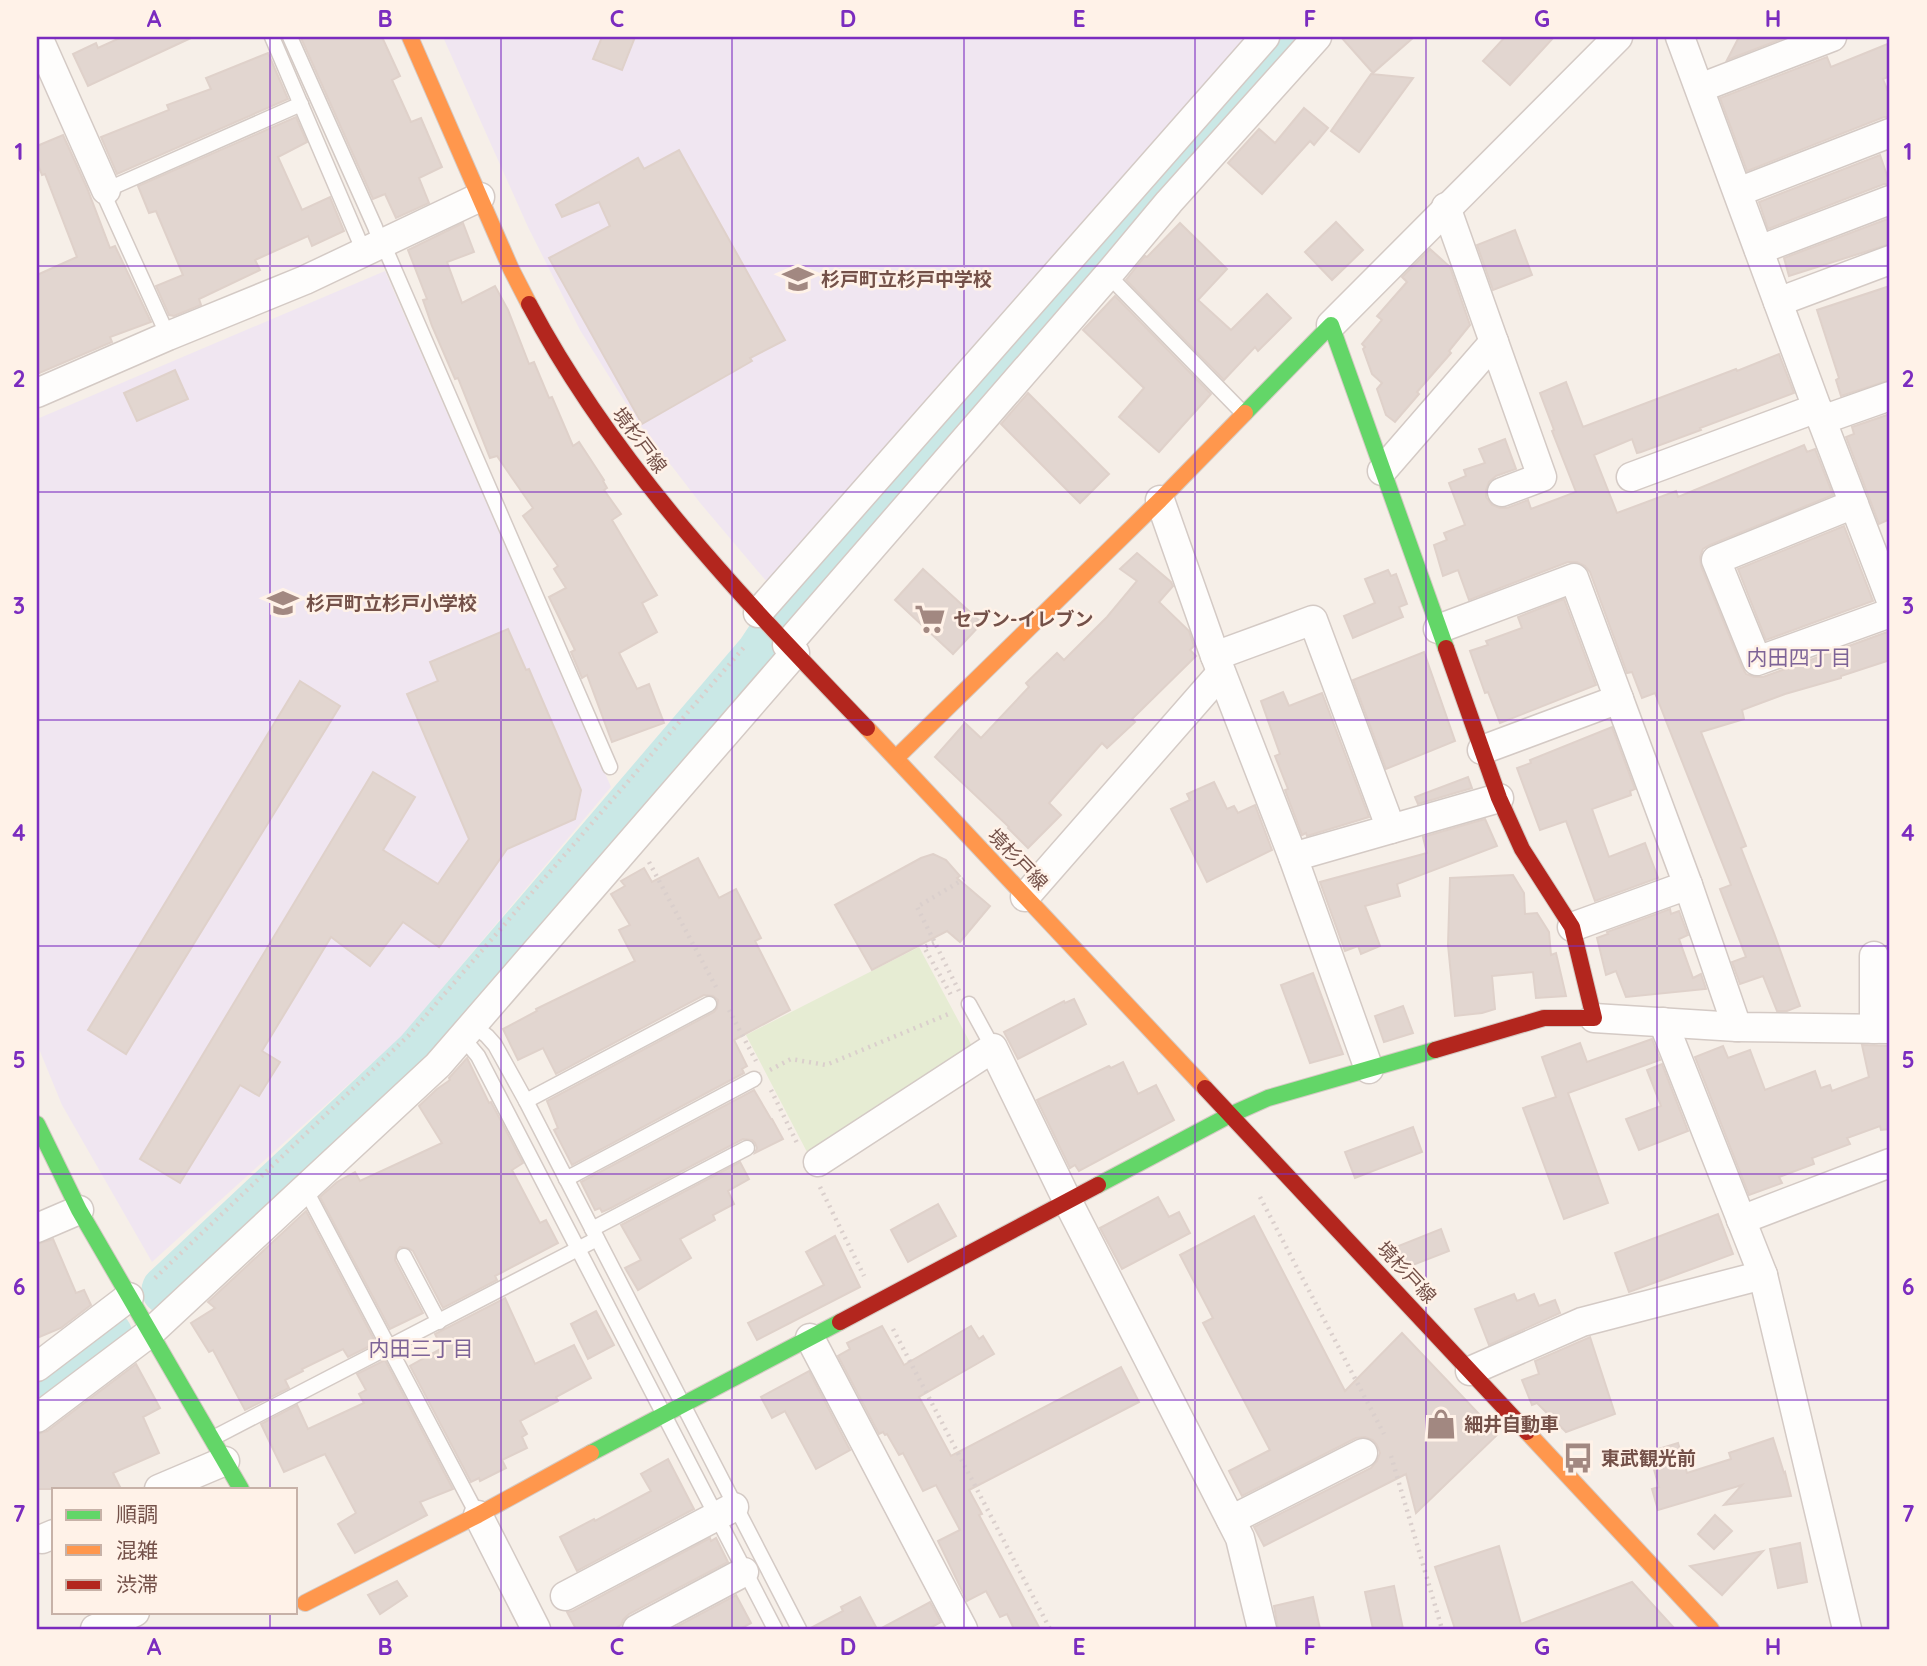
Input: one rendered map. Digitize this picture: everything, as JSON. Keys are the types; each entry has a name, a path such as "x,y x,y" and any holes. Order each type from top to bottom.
{"street":[{"path":"38,37 106,190"},
{"name":"境杉戸線","path":"410,37 530,307 589,406 640,477 759,625 788,646 896,758 1711,1629"},
{"path":"759,625 1265,37"},
{"path":"37,1418 151,1332 438,1065 788,646 1176,194 1317,37"},
{"path":"896,758 1160,500 1446,207 1618,37"},
{"path":"1680,37 1854,503 1879,533 1890,598"},
{"path":"1700,88 1832,37"},
{"path":"1738,192 1890,133"},
{"path":"37,393 305,280 480,197"},
{"path":"1759,250 1890,200"},
{"path":"1446,207 1542,477 1502,492"},
{"path":"1778,302 1890,260"},
{"path":"1331,325 1499,798 1522,849 1572,927 1594,1018"},
{"path":"1382,471 1494,342"},
{"path":"1631,477 1820,414 1890,396"},
{"path":"1160,500 1218,664 1293,857 1369,1069"},
{"path":"1854,503 1716,560 1757,661 1890,613"},
{"path":"1438,629 1574,578 1688,885 1737,1027"},
{"path":"1025,897 1218,664 1313,620 1391,829"},
{"path":"1482,750 1619,699"},
{"path":"1293,857 1499,798"},
{"path":"1572,927 1688,885"},
{"path":"304,1604 478,1515 663,1414 1230,1115 1268,1098 1544,1018 1594,1018 1737,1027 1882,1029 1874,956"},
{"path":"1663,1022 1763,1275 1847,1629"},
{"path":"818,1162 993,1048 1068,1202 1240,1538 1262,1629"},
{"path":"37,1124 79,1210 139,1289 151,1332 240,1488"},
{"path":"1741,1220 1890,1163"},
{"path":"37,1228 79,1210"},
{"path":"1471,1371 1582,1322 1763,1275"},
{"path":"37,1367 139,1289"},
{"path":"810,1338 962,1629"},
{"path":"161,1488 219,1450"},
{"path":"1231,1520 1380,1451"},
{"path":"565,1596 725,1511"},
{"path":"478,1515 536,1629"},
{"path":"637,1629 744,1572"},
{"path":"298,1592 314,1621"},
{"path":"95,1629 130,1614"}],"lane":[{"path":"272,37 301,104 373,248 388,255 610,767"},
{"path":"290,37 375,227 373,248"},
{"path":"168,336 105,197 106,190 301,104"},
{"path":"1108,275 1244,414"},
{"path":"526,1101 709,1004"},
{"path":"969,1004 993,1048"},
{"path":"468,1032 487,1036 495,1045 682,1404 725,1511 744,1572 775,1629"},
{"path":"468,1032 663,1414 799,1629"},
{"path":"566,1179 754,1079"},
{"path":"219,1450 390,1347 579,1249 594,1234 747,1148"},
{"path":"540,1173 558,1163"},
{"path":"302,1190 310,1198 478,1515"},
{"path":"404,1256 439,1322"}],"path":[{"path":"139,1289 410,1035 759,625"},
{"path":"754,1079 791,1059 827,1065 969,1004 958,990 917,907 963,880 987,858"},
{"path":"1260,1197 1383,1430 1380,1451 1442,1629"},
{"path":"892,1327 1050,1629"}],"shaded area":[{"name":"杉戸町立杉戸中学校","path":"443,37 1251,37 773,589 701,504 637,421 580,330 528,227"},
{"name":"杉戸町立杉戸小学校","path":"385,271 611,787 402,1036 152,1262 62,1105 37,1044 37,419"}],"green space":[{"path":"919,947 973,1048 807,1152 746,1035"}],"building":[{"path":"122,37 193,37 88,86 73,54 96,43 98,48"},
{"path":"382,37 400,76 392,80 411,122 421,118 442,167 419,178 429,203 396,218 385,194 373,199 301,38"},
{"path":"602,37 635,37 622,70 593,59"},
{"path":"1341,37 1414,37 1373,73"},
{"path":"1505,37 1554,37 1510,85 1483,61"},
{"path":"1739,37 1787,37 1727,60"},
{"path":"1890,43 1890,76 1883,79 1890,97 1890,117 1884,117 1747,171 1720,98 1827,57 1831,67"},
{"path":"268,53 288,99 117,174 101,137 169,110 167,105 211,89 206,78"},
{"path":"1371,74 1413,78 1359,152 1331,131"},
{"path":"1304,108 1328,128 1314,145 1310,141 1262,194 1228,163 1259,129 1275,143"},
{"path":"296,117 307,142 278,157 302,210 330,197 344,231 312,246 308,236 255,260 260,270 199,299 201,305 174,316 169,315 156,286 183,275 156,211 149,213 138,186"},
{"path":"63,135 110,248 115,246 151,322 110,337 112,342 37,374 37,275 77,257 45,174 42,175 37,162 37,146"},
{"path":"679,150 785,340 750,358 752,361 642,424 549,258 610,226 599,202 562,217 556,205 638,158 644,169"},
{"path":"1880,155 1890,184 1768,229 1759,202"},
{"path":"1890,218 1890,244 1789,276 1784,258"},
{"path":"1336,222 1363,250 1332,280 1305,252"},
{"path":"463,223 474,252 447,262 462,303 495,286 508,310 529,364 534,362 573,446 579,442 604,480 607,488 604,490 621,514 612,520 657,595 642,603 657,632 619,653 637,689 649,684 664,723 612,742 587,675 582,678 571,652 575,650 549,597 566,588 554,569 558,566 523,516 533,508 497,456 490,458 458,378 455,379 432,326 423,300 427,299 408,250"},
{"path":"1180,223 1227,269 1198,300 1231,330 1267,294 1291,318 1258,351 1255,347 1224,380 1126,280 1145,256"},
{"path":"1515,230 1532,275 1493,290 1477,245"},
{"path":"1430,249 1450,267 1470,325 1395,422 1386,415 1377,389 1382,383 1372,374 1362,344 1382,320 1377,316 1407,282 1402,277"},
{"path":"1890,286 1890,380 1841,396 1836,380 1839,378 1817,310"},
{"path":"1115,296 1211,394 1159,452 1119,417 1144,388 1083,330"},
{"path":"1779,354 1794,393 1641,452 1637,453 1632,439 1594,455 1617,513 1676,491 1678,497 1804,445 1807,452 1815,449 1833,495 1710,545 1703,549 1700,557 1701,566 1742,667 1746,674 1763,677 1890,631 1890,660 1742,710 1744,719 1701,732 1746,846 1741,848 1800,1006 1787,1011 1777,1011 1763,976 1740,984 1732,962 1746,957 1720,889 1731,885 1655,693 1642,698 1632,672 1627,673 1590,572 1577,562 1568,562 1469,600 1458,570 1443,576 1434,545 1447,540 1444,533 1465,525 1449,483 1466,476 1464,470 1485,463 1479,449 1505,439 1516,469 1496,476 1489,482 1486,497 1492,505 1507,508 1528,500 1531,509 1576,492 1540,393 1566,382 1583,427"},
{"path":"175,370 188,399 137,421 124,393"},
{"path":"1028,393 1109,474 1080,503 1001,424"},
{"path":"1890,414 1890,519 1879,524 1846,437 1854,434 1852,427"},
{"path":"1844,526 1873,601 1766,640 1738,569"},
{"path":"1137,553 1171,582 1173,586 1159,602 1189,631 1194,646 1190,650 1196,656 1132,719 1135,722 1107,748 1102,743 1049,803 1061,815 1028,848 935,757 965,723 981,738 1029,687 1026,683 1057,653 1064,660 1107,617 1137,581 1120,569"},
{"path":"923,569 982,623 953,654 895,600"},
{"path":"1388,570 1391,576 1396,574 1407,604 1399,607 1403,617 1353,638 1344,616 1375,603 1365,579"},
{"path":"1564,599 1596,685 1500,723 1488,692 1485,693 1470,651 1488,645 1486,641 1522,628 1518,617"},
{"path":"508,629 526,670 529,669 581,790 575,819 507,849 439,947 403,922 370,966 331,937 262,1051 280,1062 259,1096 240,1085 180,1183 140,1159 373,772 415,797 383,850 438,884 469,839 407,694 438,681 430,662"},
{"path":"1424,652 1455,741 1386,769 1353,680"},
{"path":"300,681 340,706 126,1054 88,1030"},
{"path":"1283,692 1289,706 1322,693 1369,817 1307,836 1306,833 1302,835 1285,790 1288,789 1275,756 1280,754 1261,701"},
{"path":"1612,727 1635,789 1630,791 1631,795 1592,809 1609,857 1645,843 1658,878 1595,901 1566,821 1540,830 1517,768 1531,763 1530,760"},
{"path":"1468,777 1472,788 1418,804 1415,797"},
{"path":"1214,782 1227,809 1234,806 1238,813 1255,805 1272,850 1207,882 1171,809 1190,800 1187,794"},
{"path":"1485,819 1497,846 1397,884 1400,896 1365,906 1380,946 1361,954 1358,946 1345,951 1320,882 1427,853 1423,837"},
{"path":"933,854 946,860 960,876 957,878 990,906 960,942 947,931 872,970 835,905"},
{"path":"698,858 719,898 736,889 761,938 755,941 790,1010 734,1040 747,1066 742,1069 744,1073 572,1165 554,1130 558,1128 547,1101 714,1012 718,1000 704,995 556,1074 543,1048 518,1060 503,1029 537,1011 536,1009 635,961 619,930 630,925 611,894 625,886 621,881 644,868 652,882"},
{"path":"1513,875 1524,893 1525,914 1537,913 1549,932 1551,955 1556,953 1566,996 1536,998 1533,972 1492,976 1495,1009 1455,1016 1448,945 1450,878"},
{"path":"1670,909 1671,914 1679,911 1688,935 1679,939 1693,978 1701,974 1706,989 1626,997 1616,971 1606,975 1597,938"},
{"path":"1313,973 1343,1054 1310,1063 1281,985"},
{"path":"1074,999 1086,1024 1018,1059 1004,1032 1064,1001 1065,1003"},
{"path":"1403,1006 1413,1033 1384,1042 1375,1016"},
{"path":"1652,1039 1660,1060 1568,1093 1608,1203 1564,1219 1523,1108 1556,1097 1542,1057 1580,1043 1587,1062"},
{"path":"1862,1045 1890,1046 1890,1129 1881,1130 1880,1126 1847,1138 1850,1144 1812,1158 1814,1164 1779,1177 1782,1183 1749,1195 1695,1057 1723,1046 1728,1058 1750,1050 1765,1090 1815,1071 1821,1088 1830,1085 1832,1091 1869,1077"},
{"path":"467,1058 523,1163 512,1170 540,1223 546,1220 558,1243 495,1276 497,1280 443,1308 413,1251 400,1247 395,1260 423,1313 390,1329 320,1197 337,1182 355,1172 360,1181 442,1143 419,1106 450,1080"},
{"path":"1123,1062 1138,1094 1156,1085 1174,1120 1079,1171 1075,1165 1070,1168 1037,1100"},
{"path":"1662,1064 1688,1131 1639,1150 1626,1119 1661,1106 1647,1070"},
{"path":"754,1090 783,1139 755,1153 755,1143 743,1139 611,1208 602,1212 600,1208 595,1210 581,1182"},
{"path":"1413,1127 1422,1152 1355,1178 1345,1152"},
{"path":"740,1162 749,1179 728,1191 734,1204 713,1215 715,1220 680,1239 691,1258 638,1290 625,1268 641,1260 621,1225"},
{"path":"1158,1197 1169,1217 1179,1212 1190,1233 1122,1269 1100,1228"},
{"path":"938,1204 956,1236 908,1262 891,1230"},
{"path":"306,1211 376,1343 348,1357 343,1349 302,1369 303,1371 285,1380 289,1388 245,1410 213,1350 209,1352 191,1323 215,1308 208,1302"},
{"path":"1718,1214 1733,1254 1629,1292 1615,1253"},
{"path":"1254,1216 1345,1391 1402,1333 1498,1434 1416,1513 1406,1474 1264,1546 1254,1527 1371,1468 1380,1453 1373,1440 1356,1438 1242,1496 1229,1471 1270,1450 1203,1323 1213,1318 1180,1255"},
{"path":"1441,1229 1449,1251 1405,1268 1396,1247"},
{"path":"835,1236 860,1287 757,1340 748,1323 824,1285 806,1252"},
{"path":"53,1239 76,1293 84,1290 91,1305 61,1328 37,1338 37,1244"},
{"path":"1514,1294 1517,1301 1534,1294 1539,1306 1555,1300 1560,1313 1489,1345 1475,1309"},
{"path":"505,1298 535,1364 574,1345 591,1378 556,1397 558,1401 520,1421 527,1434 522,1437 527,1448 502,1460 506,1468 480,1481 479,1478 471,1482 410,1366 442,1348 435,1334"},
{"path":"596,1311 614,1345 588,1359 571,1324"},
{"path":"882,1326 904,1365 971,1326 979,1339 983,1336 994,1354 919,1397 951,1456 1121,1367 1139,1402 969,1490 982,1514 979,1515 1040,1629 1014,1629 1007,1614 1000,1617 986,1591 967,1601 938,1541 960,1530 936,1485 923,1491 903,1453 899,1455 887,1434 879,1434 838,1356 850,1349 847,1343"},
{"path":"1590,1337 1615,1414 1566,1432 1537,1403 1532,1405 1522,1380 1539,1374 1535,1361"},
{"path":"385,1360 453,1489 420,1502 427,1515 355,1553 338,1524 356,1513 325,1454 284,1472 261,1424 297,1405 308,1429 364,1403 359,1394 366,1390 357,1374"},
{"path":"136,1364 160,1408 143,1417 159,1453 113,1473 120,1488 37,1489 37,1434 47,1431"},
{"path":"809,1371 850,1450 816,1469 785,1411 772,1418 761,1397"},
{"path":"1773,1438 1791,1496 1724,1505 1742,1485 1658,1510 1652,1489 1659,1487 1649,1452 1678,1443 1687,1473 1731,1459 1729,1453"},
{"path":"668,1459 694,1509 577,1571 560,1537 651,1491 641,1474"},
{"path":"1715,1515 1732,1531 1714,1549 1698,1534"},
{"path":"710,1538 711,1541 716,1538 728,1562 629,1614 621,1625 614,1629 576,1629 567,1612"},
{"path":"1800,1543 1807,1582 1778,1588 1770,1549"},
{"path":"1499,1546 1521,1624 1632,1582 1675,1629 1455,1629 1435,1567"},
{"path":"1763,1551 1722,1595 1690,1566"},
{"path":"397,1581 407,1596 380,1614 368,1595"},
{"path":"1394,1586 1403,1629 1373,1629 1365,1592"},
{"path":"736,1595 751,1623 740,1629 676,1627"},
{"path":"860,1597 877,1629 809,1629 843,1611 841,1607"},
{"path":"1313,1597 1320,1629 1278,1629 1274,1606"},
{"path":"930,1602 941,1622 928,1629 880,1629"}],"waterway":[{"path":"166,1290 419,1053 760,654 792,606 1290,37"},
{"path":"37,1390 108,1335"}],"traffic: fast":[{"path":"1245,413 1331,325 1446,648"},
{"path":"1098,1185 1230,1115 1268,1098 1435,1050"},
{"path":"37,1124 79,1210 240,1488"},
{"path":"591,1453 840,1322"}],"traffic: slow":[{"path":"410,37 511,269 529,304"},
{"path":"896,758 1160,500 1245,413"},
{"path":"867,728 1205,1088"},
{"path":"1527,1432 1711,1629"},
{"path":"305,1603 478,1515 591,1453"}],"traffic: jam":[{"path":"529,304 600,420 683,528 727,579 867,728"},
{"path":"1435,1050 1544,1018 1594,1018 1572,927 1522,849 1499,798 1446,648"},
{"path":"1205,1088 1527,1432"},
{"path":"840,1322 1098,1185"}],"place":[{"name":"杉戸町立杉戸中学校","path":"798,279"},
{"name":"杉戸町立杉戸小学校","path":"283,603"},
{"name":"セブン-イレブン","path":"930,619"},
{"name":"細井自動車","path":"1441,1424"},
{"name":"東武観光前","path":"1578,1458"}],"district":[{"name":"内田四丁目","path":"1799,657"},
{"name":"内田三丁目","path":"421,1348"}]}
